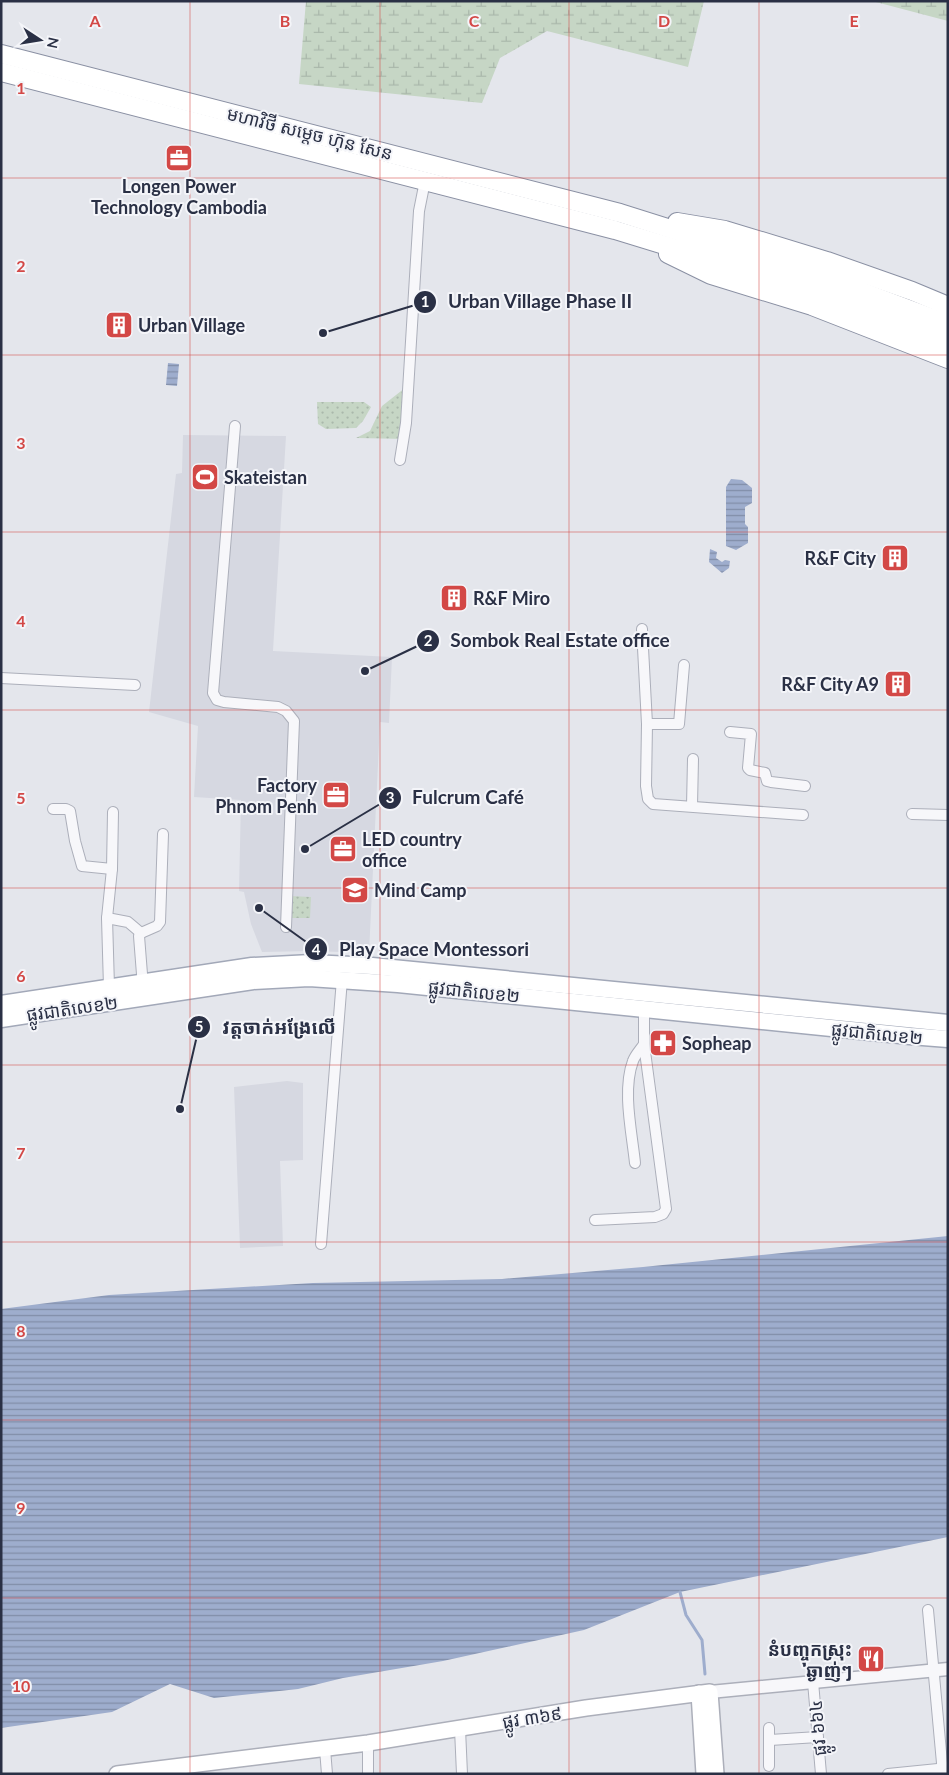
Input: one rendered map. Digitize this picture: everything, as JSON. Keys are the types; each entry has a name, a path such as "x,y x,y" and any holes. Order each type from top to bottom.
{"highway":[{"name":"មហាវិថី សម្តេច ហ៊ុន សែន","path":"1,54 618,221"},
{"name":"មហាវិថី សម្តេច ហ៊ុន សែន","path":"1,72 425,181 618,221"},
{"path":"618,221 756,264 823,276 948,324"},
{"path":"618,221 711,275 756,264 837,264 948,306"},
{"path":"756,264 814,291 948,341"},
{"path":"756,264 812,306 948,358"}],"main road":[{"name":"ផ្លូវជាតិលេខ២","path":"1,1018 143,990 231,969 284,964 343,964 399,976 562,993 948,1023"},
{"name":"ផ្លូវជាតិលេខ២","path":"1,1004 109,987 143,990 253,981 399,976"},
{"name":"ផ្លូវជាតិលេខ២","path":"562,993 644,1009 948,1039"},
{"name":"ផ្លូវ ៣៦៩","path":"116,1774 199,1768 586,1708 704,1692"},
{"path":"704,1692 704,1774"},
{"path":"704,1692 716,1774"}],"street":[{"path":"400,460 406,423 419,211 425,181"},
{"path":"235,426 213,693 217,700 224,702 278,707 286,711 294,722 286,927"},
{"path":"642,629 647,724 646,786 648,799 653,804 803,815"},
{"path":"647,724 679,724 684,664"},
{"path":"1,678 135,685"},
{"path":"730,732 751,734 748,768 750,770 765,773 767,781 805,786"},
{"path":"692,759 692,806"},
{"path":"52,809 66,809 70,811 81,865 112,869"},
{"path":"109,987 107,918 112,869 113,812"},
{"path":"912,814 948,815"},
{"path":"143,990 139,936 141,933 157,926 160,922 163,834"},
{"path":"107,918 128,922 141,933"},
{"path":"321,1244 342,979"},
{"path":"595,1220 655,1217 664,1214 666,1209 644,1044 644,1009"},
{"path":"635,1163 628,1099 629,1079 633,1060 644,1044"},
{"path":"888,1774 944,1770 928,1610"},
{"name":"ផ្លូវ ៣៦៩","path":"704,1692 948,1669"},
{"name":"ផ្លូវ ៦៦៤","path":"813,1682 821,1774"},
{"path":"768,1728 770,1740 769,1766"},
{"path":"460,1729 462,1774"},
{"path":"770,1740 818,1737"},
{"path":"368,1743 368,1774"},
{"path":"325,1749 327,1774"}],"shaded area":[{"name":"Factory Phnom Penh","path":"183,435 286,436 273,651 392,657 389,723 380,722 369,953 262,952 251,924 244,892 239,891 241,800 194,797 198,726 149,712 176,474 182,473"},
{"path":"287,1081 303,1083 303,1160 280,1161 283,1246 240,1248 234,1087"}],"green space":[{"path":"306,1 704,1 688,67 547,31 500,58 482,103 299,84"},
{"path":"872,1 948,1 948,21"},
{"path":"410,384 407,439 356,438 370,431 382,406"},
{"path":"317,402 364,402 371,407 363,421 356,428 326,429 318,424"},
{"path":"290,896 311,897 310,918 292,918 289,908"}],"water":[{"path":"168,363 179,364 177,386 166,385"},
{"path":"731,479 742,480 752,488 752,503 745,507 748,543 736,550 726,546 726,487"},
{"path":"710,549 717,552 716,558 722,562 725,560 730,561 729,568 722,573 709,562"},
{"path":"948,1236 948,1537 680,1592 584,1630 443,1661 343,1678 298,1689 214,1698 170,1684 112,1712 1,1728 1,1309 109,1295 313,1283 502,1279 643,1267"}],"waterway":[{"path":"680,1592 686,1615 702,1640 705,1674"}],"place":[{"name":"Longen Power Technology Cambodia","path":"179,158"},
{"name":"Urban Village","path":"119,325"},
{"name":"Urban Village Phase II","path":"323,333"},
{"name":"Skateistan","path":"205,477"},
{"name":"R&F City","path":"895,558"},
{"name":"R&F Miro","path":"454,598"},
{"name":"Sombok Real Estate office","path":"365,671"},
{"name":"R&F City A9","path":"898,684"},
{"name":"Factory Phnom Penh","path":"336,795"},
{"name":"Fulcrum Café","path":"305,849"},
{"name":"LED country office","path":"343,849"},
{"name":"Mind Camp","path":"355,890"},
{"name":"Play Space Montessori","path":"259,908"},
{"name":"Sopheap","path":"663,1043"},
{"name":"វត្តចាក់អង្រែលើ","path":"180,1109"},
{"name":"នំបញ្ចុកស្រុះ ឆ្ងាញ់ៗ","path":"871,1659"}]}
